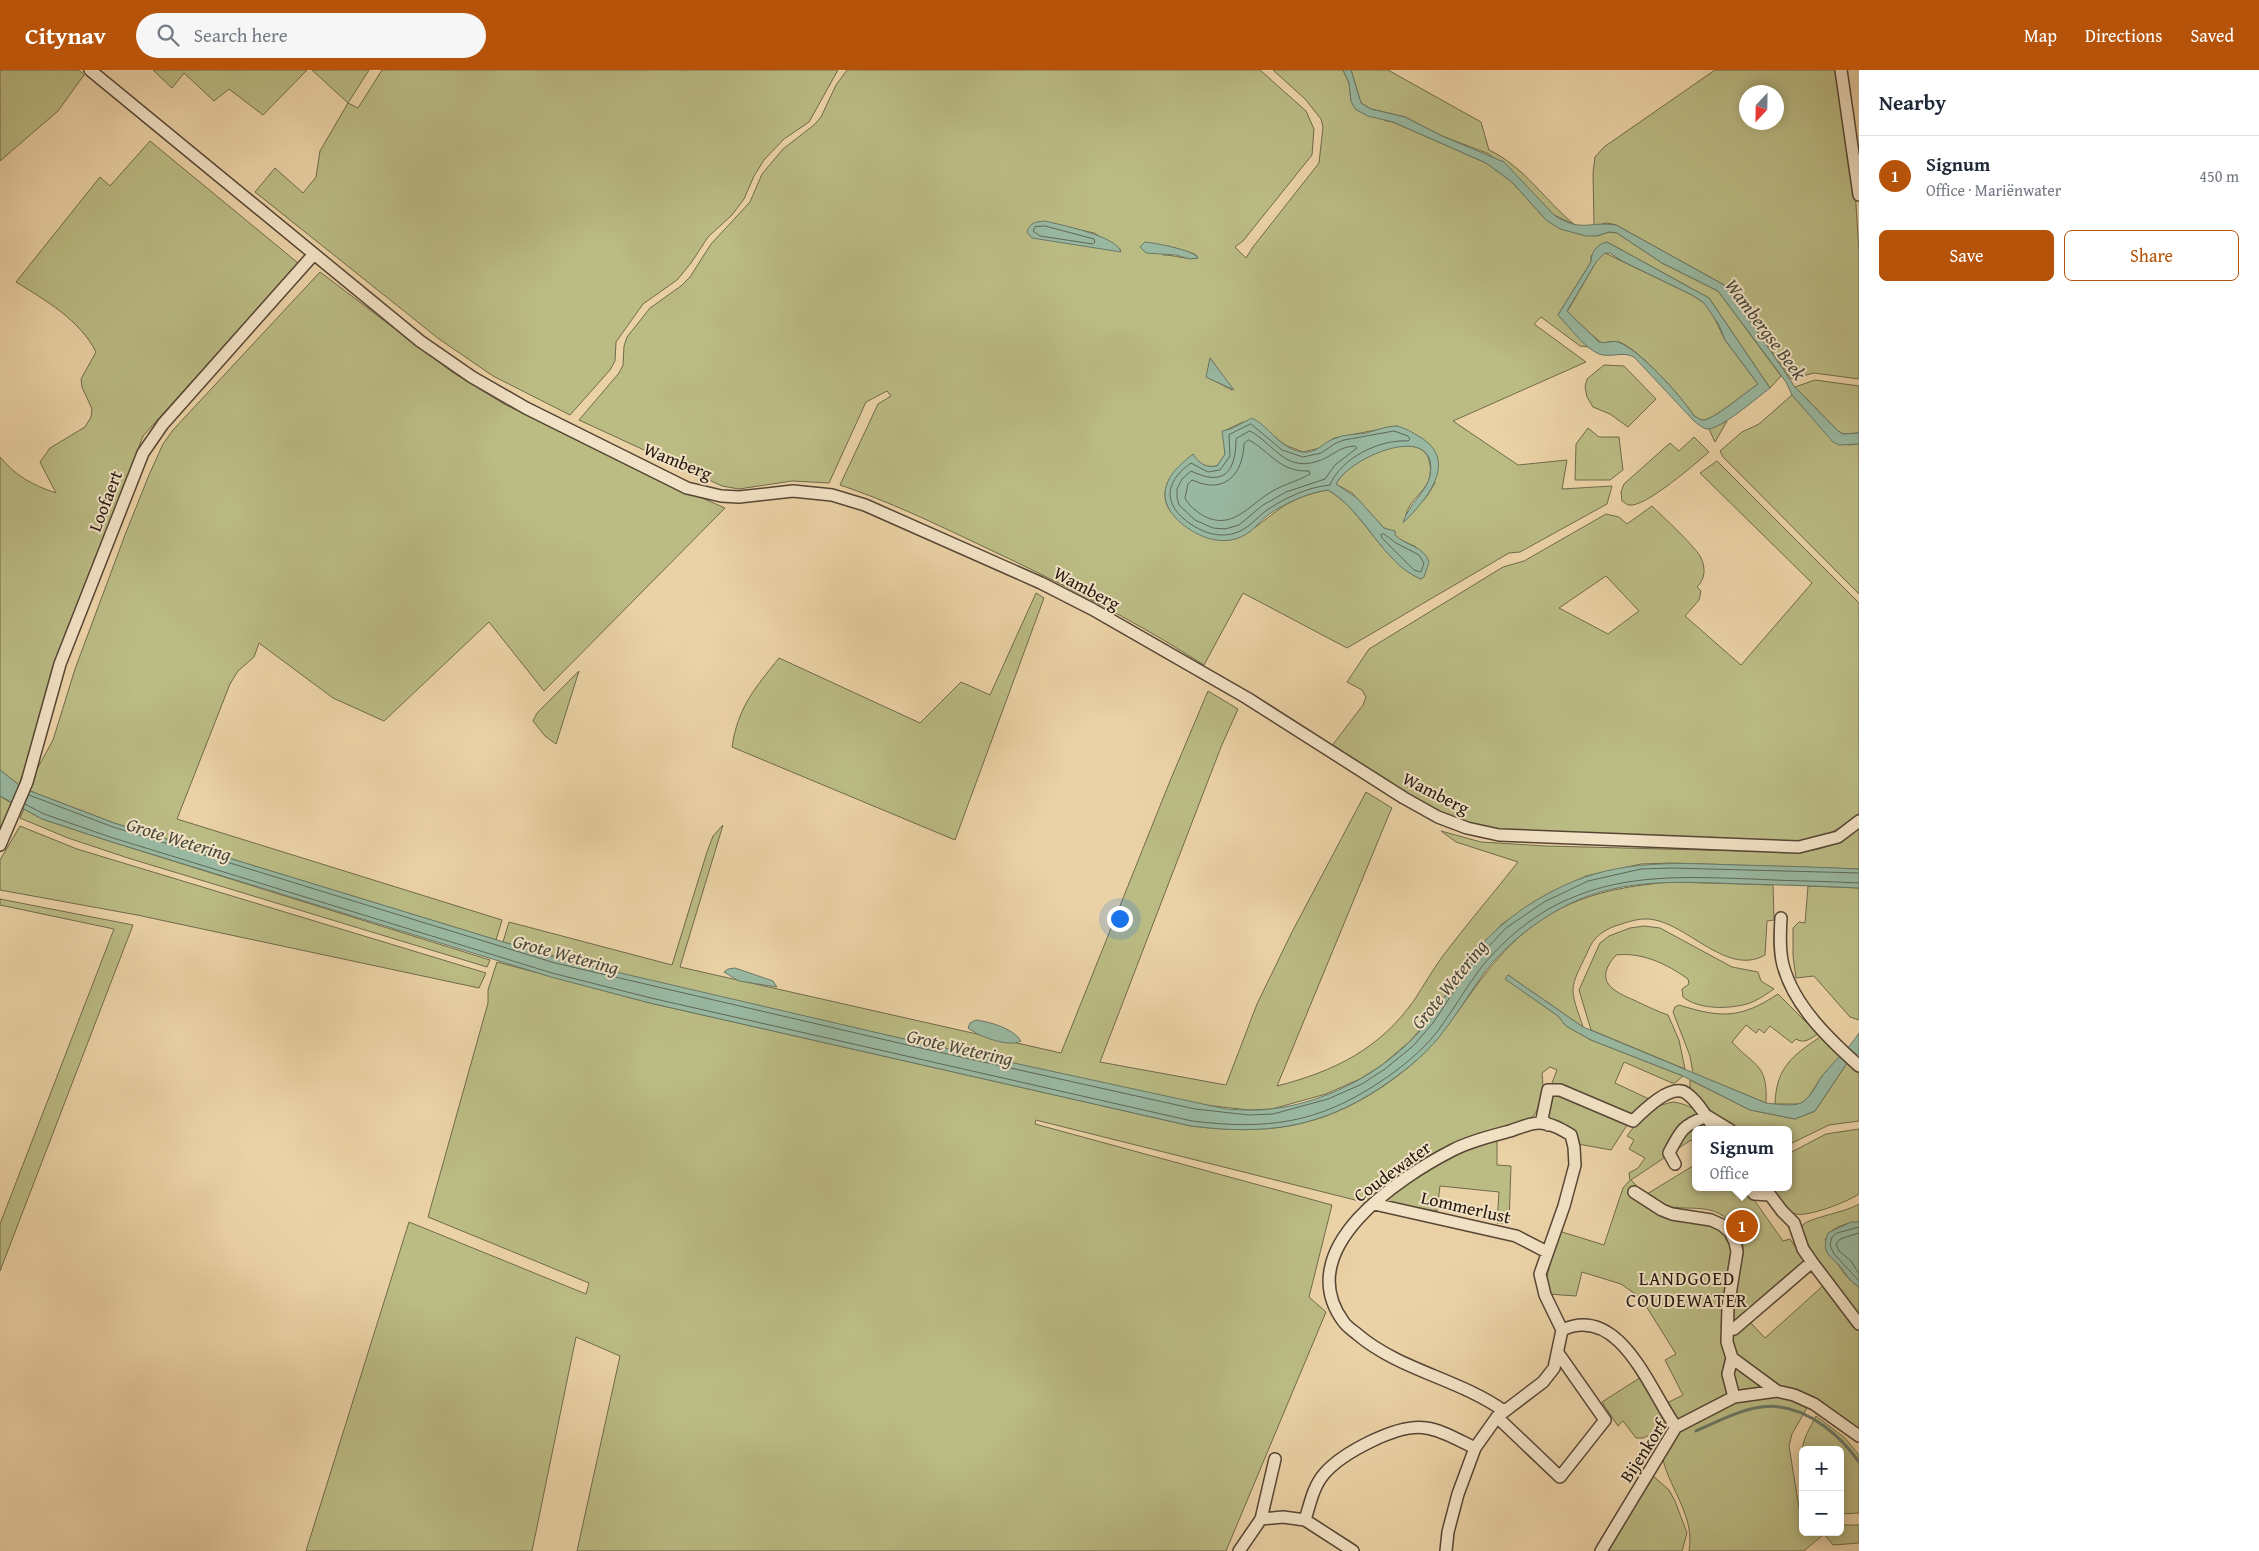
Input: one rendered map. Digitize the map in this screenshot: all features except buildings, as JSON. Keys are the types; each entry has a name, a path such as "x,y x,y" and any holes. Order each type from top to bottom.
{"street":[{"path":"90,70 318,258"},
{"path":"1841,70 1859,196"},
{"name":"Loofaert","path":"0,846 27,782 60,664 143,453 163,424 318,258"},
{"name":"Wamberg","path":"318,258 420,341 472,377 590,441 687,488 707,494 738,497 793,491 812,491 865,505 1041,583 1092,609 1288,723 1438,818 1499,835 1799,847 1838,836 1859,820"},
{"path":"1781,918 1782,964 1790,983 1811,1017 1859,1066"},
{"path":"1548,1125 1542,1119 1548,1090 1560,1090 1633,1121 1645,1108 1674,1091 1686,1093 1707,1116 1712,1126"},
{"path":"1707,1116 1723,1126"},
{"path":"1675,1164 1669,1153 1683,1128 1690,1122 1707,1116"},
{"name":"Coudewater","path":"1558,1353 1605,1420 1560,1477 1485,1398 1370,1346 1343,1322 1330,1294 1329,1276 1336,1247 1357,1218 1412,1174 1454,1149 1489,1136 1539,1123 1558,1127 1571,1135 1574,1147 1574,1165 1564,1206 1540,1274 1545,1295 1562,1330"},
{"path":"1751,1191 1754,1194 1770,1195 1794,1223 1803,1249 1859,1324"},
{"path":"1634,1192 1662,1210 1672,1214 1711,1220 1722,1225 1730,1232 1737,1252 1728,1307 1727,1342 1732,1358 1728,1374 1734,1397"},
{"name":"Lommerlust","path":"1374,1204 1516,1236 1547,1252"},
{"path":"1728,1330 1734,1329 1812,1262"},
{"path":"1446,1551 1448,1532 1458,1494 1475,1448 1500,1414 1543,1382 1554,1368 1562,1330 1573,1325 1601,1328 1622,1342 1652,1386 1662,1408 1676,1427"},
{"path":"1732,1358 1777,1391"},
{"name":"Bijenkorf","path":"1600,1551 1676,1427 1734,1397 1777,1391 1794,1395 1814,1404 1859,1436"},
{"path":"1305,1520 1314,1489 1324,1474 1347,1456 1401,1429 1426,1428 1475,1448"},
{"path":"1239,1551 1261,1519 1275,1459"},
{"path":"1261,1519 1283,1517 1305,1520 1353,1551"}],"green space":[{"path":"0,70 79,70 84,75 58,111 0,161"},
{"path":"153,70 307,70 263,115 229,89 214,101 184,73 172,88"},
{"path":"312,70 369,70 348,103"},
{"path":"382,70 838,70 809,122 784,139 764,160 754,176 744,199 732,215 708,237 677,280 643,304 616,342 615,361 610,370 570,415 493,376 439,339 255,192 275,168 303,193 316,177 320,151 348,103 358,108"},
{"path":"847,70 1260,70 1306,111 1314,129 1312,155 1243,241 1235,247 1246,258 1319,163 1323,127 1321,119 1305,99 1273,70 1343,70 1349,83 1351,101 1386,121 1393,122 1486,163 1512,182 1546,220 1597,236 1609,232 1617,233 1662,263 1718,291 1781,376 1770,388 1709,298 1607,242 1591,256 1591,262 1558,315 1589,347 1580,346 1541,317 1534,324 1586,362 1453,421 1518,465 1567,460 1562,489 1612,486 1607,504 1520,552 1509,553 1347,648 1243,593 1204,665 1122,616 1037,572 911,513 840,485 878,404 891,396 887,391 866,402 829,483 792,481 739,489 722,486 579,420 619,373 623,365 624,346 627,337 650,308 681,286 690,277 711,244 750,202 762,174 783,149 814,125 821,117 836,85","holes":["1071,228 1094,233 1121,250","1168,246 1195,254 1198,258 1163,255","1210,358 1232,390 1207,377","1243,422 1275,437 1285,445 1303,452 1320,448 1334,438 1397,426 1424,440 1428,457 1420,449 1407,446 1391,448 1374,454 1358,463 1344,473 1336,484 1352,493 1384,528 1399,539 1416,547 1421,579 1395,561 1341,499 1328,490 1309,494 1291,502 1249,531 1232,540 1216,538 1178,518 1171,512 1165,499 1165,494 1168,482 1174,472 1193,455 1203,465 1217,466 1225,455 1224,431","1429,460 1435,483 1427,496 1404,522 1408,509 1429,480"]},
{"path":"1351,70 1388,70 1481,122 1489,150 1502,157 1524,175 1575,225 1554,215 1489,154 1442,136 1405,117 1371,109 1361,103"},
{"path":"1715,70 1837,70 1855,189 1859,252 1859,379 1814,373 1791,379 1726,286 1616,225 1607,223 1594,226 1593,173 1595,157 1604,147"},
{"path":"150,141 298,263 143,436 19,785 0,770 0,457 12,470 25,479 39,487 56,493 40,462 50,448 85,427 91,417 92,409 82,387 81,379 96,352 81,330 61,312 16,282 100,177 110,186"},
{"path":"1605,253 1692,295 1704,303 1711,311 1725,340 1758,384 1717,414 1702,420 1694,416 1680,397 1648,363 1627,346 1614,341 1600,342 1567,312 1596,262"},
{"path":"320,272 452,372 504,404 634,468 725,508 544,691 489,622 384,721 333,698 259,643 254,657 238,671 230,684 177,819 502,920 496,940 114,823 30,791 36,771 53,740 75,669 125,535 163,444 173,430"},
{"path":"1604,365 1624,366 1656,399 1628,427 1610,414 1593,407 1587,397 1585,387 1587,379"},
{"path":"1815,380 1859,386 1859,433 1843,434 1838,431 1795,387"},
{"path":"1792,395 1808,413 1849,445 1859,444 1859,594 1723,457 1720,451 1742,432 1759,424"},
{"path":"1727,421 1715,442 1709,429"},
{"path":"1588,428 1599,437 1619,437 1623,470 1610,480 1575,480 1576,444"},
{"path":"1694,437 1709,452 1670,484 1646,500 1629,505 1622,501 1621,492 1624,484 1670,443 1679,451"},
{"path":"1717,461 1859,603 1859,813 1845,825 1822,836 1795,842 1497,831 1448,818 1424,806 1331,747 1363,705 1366,697 1362,690 1347,682 1369,649 1503,567 1524,561 1606,514 1619,517 1627,524 1652,506 1693,547 1701,558 1704,574 1702,581 1697,587 1701,591 1699,600 1685,616 1741,665 1812,583 1700,473","holes":["1606,576 1639,611 1608,634 1559,608"]},
{"path":"1036,593 1044,598 955,840 732,747 738,720 743,709 755,689 779,658 920,723 961,682 990,695"},
{"path":"579,671 556,744 545,736 533,721 537,713"},
{"path":"1208,691 1238,709 1221,747 1100,1062 1226,1085 1257,1004 1292,932 1366,792 1392,808 1277,1086 1337,1065 1355,1056 1387,1032 1415,999 1460,933 1518,862 1456,842 1441,831 1481,842 1546,846 1782,852 1824,848 1840,840 1859,825 1859,869 1672,863 1641,864 1586,876 1541,898 1502,924 1468,961 1429,1020 1409,1042 1382,1065 1360,1079 1326,1094 1272,1109 1249,1110 1196,1104 638,979 503,942 509,922 672,965 707,852 713,836 723,825 680,967 1061,1053"},
{"path":"0,796 14,805 0,839"},
{"path":"24,809 42,819 109,841 490,960 487,967 128,858 68,838 20,818"},
{"path":"20,826 77,849 486,973 479,988 137,915 0,890 0,860"},
{"path":"1672,882 1773,885 1774,920 1767,921 1765,955 1750,960 1735,959 1660,921 1641,919 1615,926 1606,930 1592,942 1574,981 1574,999 1583,1027 1508,975 1506,979 1558,1016 1566,1026 1591,1040 1683,1076 1675,1083 1672,1083 1624,1062 1615,1083 1649,1099 1631,1119 1611,1150 1578,1144 1545,1119 1552,1083 1557,1070 1550,1067 1542,1073 1542,1096 1532,1118 1488,1133 1367,1203 1036,1120 1035,1124 1332,1205 1309,1297 1326,1312 1226,1551 577,1551 620,1356 576,1337 532,1551 306,1551 409,1222 586,1294 589,1283 428,1217 488,1003 488,990 497,962 650,1003 1191,1126 1243,1130 1267,1129 1291,1126 1336,1112 1382,1087 1414,1063 1435,1042 1482,978 1504,952 1516,939 1546,917 1563,907 1598,894 1634,886"},
{"path":"1808,886 1859,888 1859,1020 1850,1017 1814,976 1796,978 1793,956 1793,928 1799,922 1805,923"},
{"path":"0,899 133,925 0,1271 0,1224 114,929 0,905"},
{"path":"1644,926 1660,928 1732,967 1758,972 1761,981 1774,989 1755,1001 1743,1005 1728,1007 1704,1006 1683,997 1682,989 1689,984 1688,979 1672,969 1645,957 1616,955 1606,972 1608,984 1620,993 1668,1015 1679,1040 1685,1069 1591,1030 1579,990 1600,943 1609,936 1630,928"},
{"path":"1778,994 1818,1034 1804,1041 1796,1039 1792,1043 1770,1026 1764,1033 1759,1029 1756,1033 1746,1025 1732,1042 1762,1073 1765,1081 1766,1103 1693,1073 1690,1056 1673,1012 1675,1007 1679,1005 1707,1012 1730,1014 1752,1008"},
{"path":"1820,1037 1840,1057 1822,1076 1808,1098 1800,1104 1775,1104 1779,1081 1787,1064 1801,1050"},
{"path":"1847,1063 1859,1073 1859,1121 1829,1125 1792,1143 1792,1126 1732,1126 1703,1108 1690,1094 1690,1080 1750,1110 1795,1119 1815,1111"},
{"path":"1674,1102 1692,1108 1708,1126 1692,1126 1692,1141 1691,1140 1631,1180 1636,1185 1631,1195 1710,1223 1726,1234 1734,1253 1726,1395 1679,1421 1672,1417 1663,1405 1683,1395 1665,1360 1676,1354 1641,1298 1621,1284 1582,1272 1576,1296 1548,1294 1546,1280 1559,1231 1604,1245 1623,1188 1630,1180 1629,1173 1638,1168 1645,1158 1629,1149 1634,1140 1627,1136 1647,1114"},
{"path":"1859,1129 1859,1194 1837,1205 1818,1211 1795,1214 1784,1207 1778,1200 1775,1191 1792,1191 1792,1152 1826,1134"},
{"path":"1497,1139 1497,1165 1511,1166 1509,1223 1497,1223 1499,1192 1440,1186 1437,1211 1384,1202 1410,1182 1452,1157"},
{"path":"1692,1166 1692,1191 1748,1191 1783,1241 1790,1239 1806,1262 1732,1326 1734,1302 1743,1254 1743,1243 1740,1236 1724,1216 1713,1211 1668,1206 1657,1202 1647,1194"},
{"path":"1859,1204 1859,1222 1849,1223 1835,1229 1825,1240 1843,1272 1859,1287 1859,1316 1822,1267 1801,1233 1806,1222 1846,1210"},
{"path":"1825,1284 1859,1328 1859,1432 1809,1395 1778,1387 1737,1357 1731,1334 1749,1321 1765,1338"},
{"path":"1734,1364 1763,1387 1738,1392 1734,1384"},
{"path":"1641,1377 1667,1427 1643,1438 1636,1438 1623,1421 1618,1426 1602,1402"},
{"path":"1782,1396 1806,1403 1807,1408 1792,1434 1789,1446 1799,1507 1799,1536 1822,1536 1804,1551 1689,1551 1689,1527 1686,1515 1663,1460 1680,1430 1725,1406 1744,1399"},
{"path":"1816,1416 1845,1438 1859,1455 1859,1513 1844,1514 1844,1446 1803,1446"},
{"path":"1652,1475 1669,1490 1675,1501 1687,1533 1682,1551 1604,1551"},
{"path":"1844,1525 1859,1525 1859,1543 1833,1545 1826,1536 1844,1536"}],"water":[{"path":"1343,70 1351,70 1361,103 1371,109 1405,117 1442,136 1504,162 1554,215 1572,224 1616,225 1726,286 1795,387 1838,431 1843,434 1859,433 1859,444 1839,445 1833,442 1792,395 1786,382 1718,291 1662,263 1617,233 1609,232 1597,236 1586,236 1560,229 1546,220 1512,182 1486,163 1393,122 1368,116 1355,109 1351,101 1349,83"},
{"path":"1045,221 1099,236 1117,246 1121,252 1032,238 1027,232 1030,226 1036,222"},
{"path":"1145,242 1165,245 1189,252 1198,258 1190,259 1176,255 1146,253 1140,247"},
{"path":"1607,242 1709,298 1770,388 1721,424 1714,428 1706,429 1694,421 1634,357 1630,355 1603,355 1588,347 1558,315 1591,262 1593,252 1603,243","holes":["1605,253 1610,253 1704,303 1719,325 1725,340 1758,384 1717,414 1702,420 1694,416 1680,397 1648,363 1627,346 1613,341 1599,342 1567,311 1596,262"]},
{"path":"1210,358 1234,390 1206,377"},
{"path":"1252,418 1287,447 1302,452 1316,450 1339,437 1396,426 1420,437 1432,447 1437,457 1438,469 1435,480 1421,503 1404,522 1409,509 1425,487 1430,476 1429,459 1422,450 1409,446 1392,448 1375,454 1345,473 1336,484 1357,498 1384,528 1395,531 1395,535 1399,539 1419,549 1427,557 1429,562 1424,577 1421,579 1395,562 1352,510 1328,490 1304,496 1282,506 1268,515 1248,533 1237,539 1220,540 1203,537 1181,523 1170,510 1165,498 1166,487 1171,476 1193,454 1203,464 1217,466 1225,454 1222,431 1231,429"},
{"path":"0,770 30,791 114,823 556,958 917,1042 1226,1109 1271,1109 1293,1105 1316,1099 1359,1080 1397,1053 1414,1037 1429,1020 1478,948 1511,917 1536,900 1584,877 1627,867 1671,864 1859,869 1859,888 1678,882 1633,885 1590,895 1569,904 1545,918 1512,943 1484,973 1452,1021 1427,1051 1380,1088 1357,1102 1334,1112 1289,1126 1242,1130 1217,1129 1191,1126 650,1003 551,977 42,819 0,796"},
{"path":"735,968 773,981 777,987 739,981 724,972"},
{"path":"1508,975 1583,1027 1766,1103 1793,1105 1805,1100 1823,1075 1859,1033 1859,1054 1847,1063 1815,1111 1795,1119 1750,1110 1683,1076 1591,1040 1566,1026 1558,1016 1505,979"},
{"path":"976,1020 1007,1029 1021,1041 1016,1043 1002,1042 979,1034 968,1028 970,1023"},
{"path":"1851,1222 1859,1222 1859,1287 1828,1254 1825,1246 1828,1233"}],"waterway":[{"path":"1696,1431 1745,1411 1760,1407 1776,1406 1807,1415 1824,1426 1843,1442 1859,1462"}],"place":[{"name":"Signum","path":"1742,1226"}],"district":[{"name":"LANDGOED COUDEWATER","path":"1687,1289"}],"water label":[{"name":"Wambergse Beek","path":"1766,329"},
{"name":"Grote Wetering","path":"179,839"},
{"name":"Grote Wetering","path":"566,954"},
{"name":"Grote Wetering","path":"1449,984"},
{"name":"Grote Wetering","path":"960,1047"}]}
